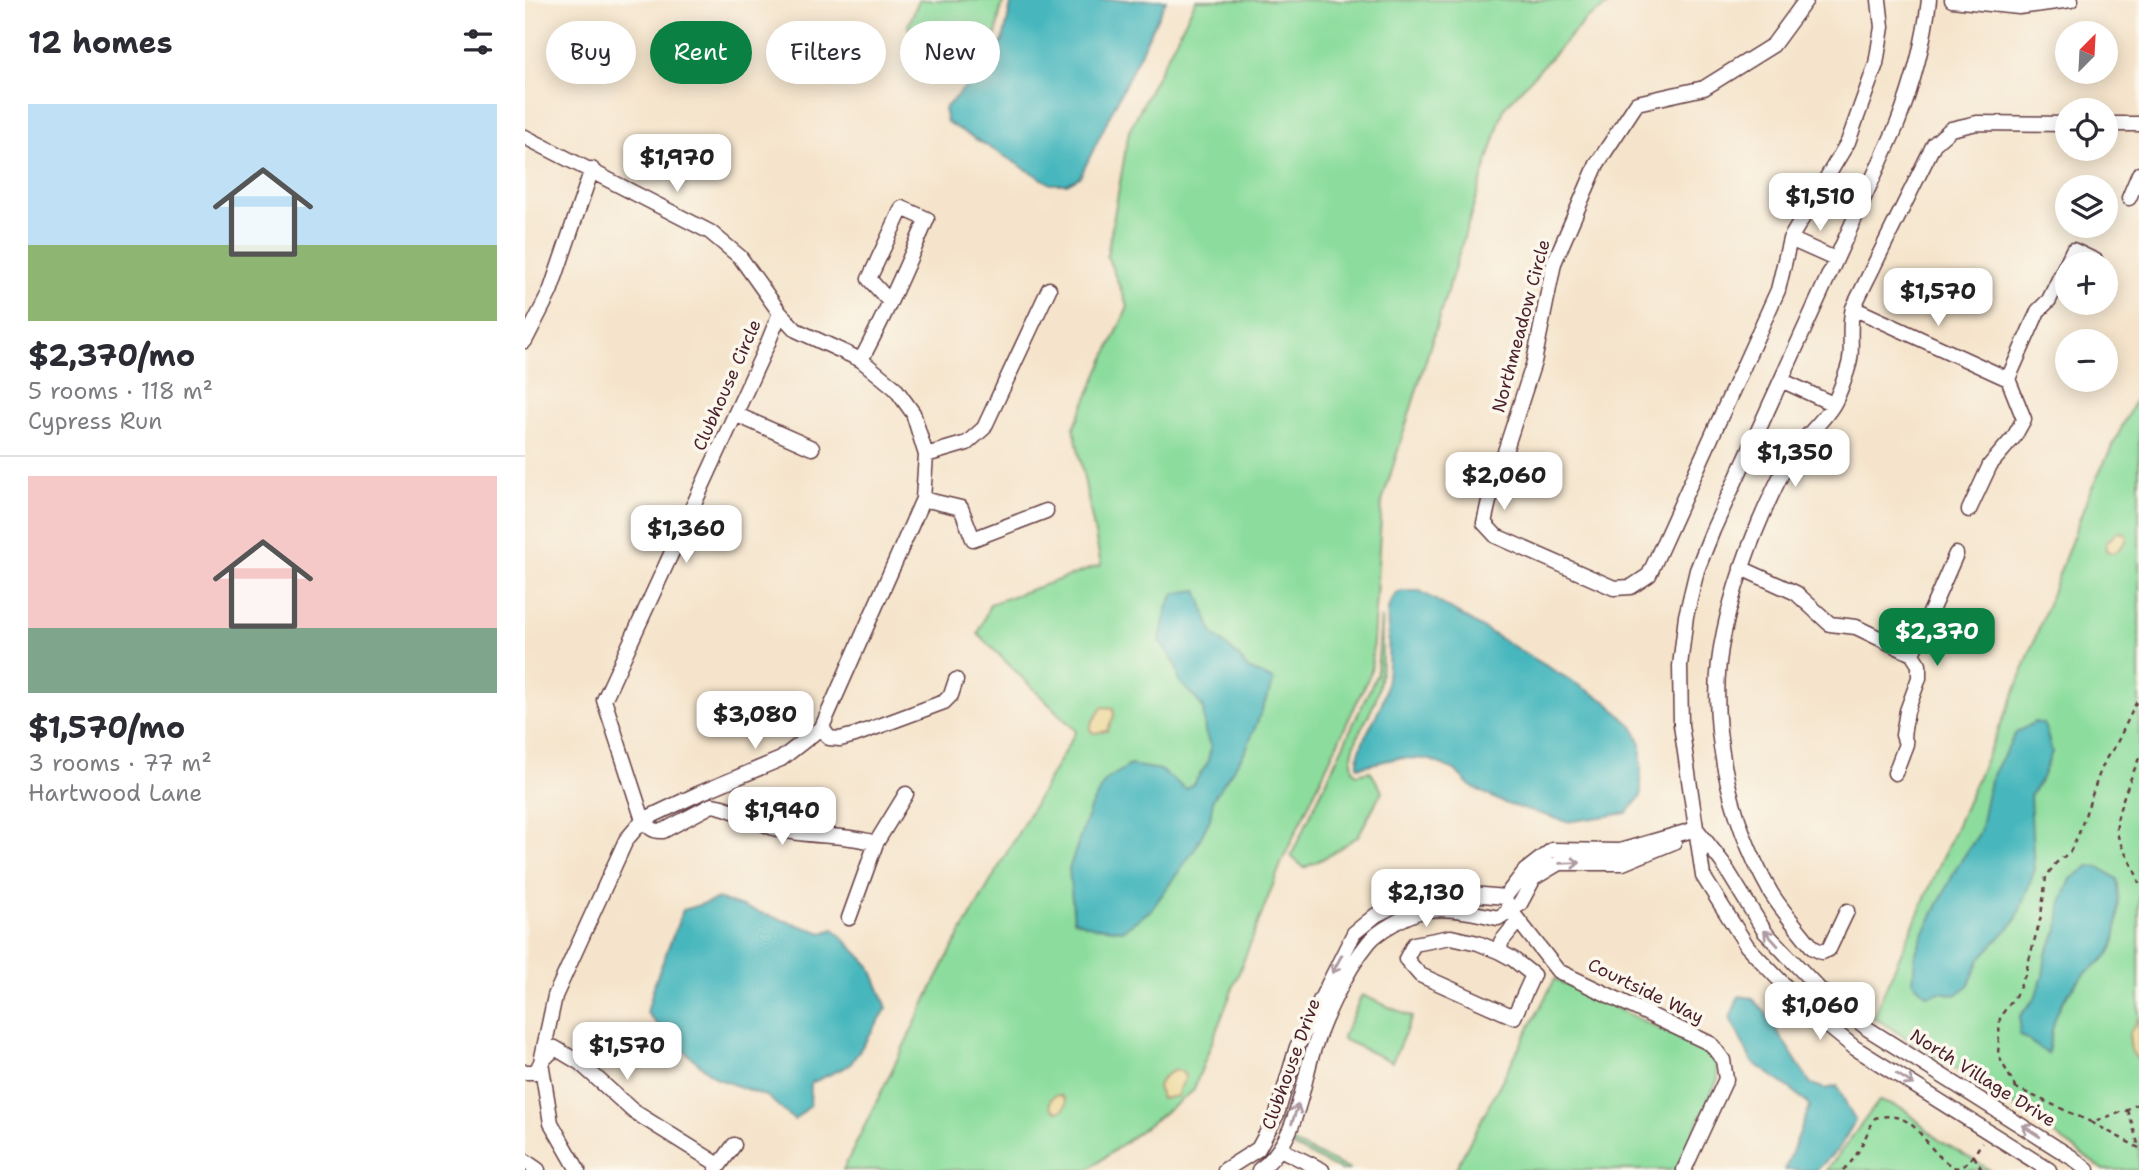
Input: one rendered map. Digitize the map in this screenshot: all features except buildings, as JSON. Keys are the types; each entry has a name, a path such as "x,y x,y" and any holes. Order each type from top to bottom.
{"street":[{"name":"Northmeadow Circle","path":"1806,0 1773,45 1705,88 1637,103 1597,164 1554,263 1534,362 1489,501 1484,523 1496,536 1614,588 1631,587 1649,575 1778,290 1790,239 1849,142 1876,64 1882,27 1879,0"},
{"path":"1929,0 1922,46 1911,89 1897,125 1697,570 1686,616 1680,666 1681,725 1703,876 1747,946 1807,1009 1855,1048 2049,1170"},
{"path":"1952,0 2019,7 2071,0"},
{"path":"1847,911 1829,949 1822,952 1813,948 1772,894 1741,828 1723,762 1717,698 1723,634 1741,568 1788,461 1833,404 1849,367 1849,324 1853,308 1934,144 1951,129 1977,123 2055,124"},
{"path":"2118,124 2139,124"},
{"path":"525,137 592,169 710,232 740,257 780,313"},
{"path":"525,341 550,292 592,169"},
{"path":"2129,198 2139,174"},
{"path":"860,360 890,302 927,219 902,208 869,279 890,302"},
{"path":"1790,239 1835,259"},
{"path":"926,455 967,443 983,428 1049,289"},
{"path":"2008,379 2038,311 2055,295"},
{"path":"1853,308 2008,379 2024,418 2014,437 1990,465 1969,510"},
{"name":"Clubhouse Circle","path":"578,1170 551,1123 541,1062 555,996 627,840 643,820 781,760 822,727 923,499 926,455 913,413 895,388 860,360 796,330 780,313 604,700 643,820"},
{"path":"1781,380 1833,404"},
{"path":"736,414 812,449"},
{"path":"923,499 961,508 972,539 1046,511"},
{"path":"1912,654 1956,555"},
{"path":"1741,568 1796,593 1830,624 1856,627 1912,654 1919,665 1919,678 1907,711 1903,735 1906,744 1895,773"},
{"path":"822,727 829,738 840,739 855,735 944,702 951,695 956,680"},
{"path":"849,918 877,843 907,794"},
{"path":"643,820 651,830 663,831 712,804 775,828 828,836 854,836 877,843"},
{"path":"1505,897 1525,871 1552,849 1620,851 1696,829"},
{"path":"1500,952 1501,942 1534,878 1559,863 1623,863 1667,846 1696,829"},
{"name":"North Village Drive","path":"1696,829 1722,862 1765,932 1822,992 1868,1029 2071,1157 2087,1170"},
{"name":"Clubhouse Drive","path":"1224,1170 1258,1149 1277,1114 1297,1047 1354,933 1376,915 1412,897 1461,893 1505,897"},
{"name":"Courtside Way","path":"1505,897 1515,916 1558,971 1711,1044 1723,1060 1726,1079 1684,1170"},
{"name":"Clubhouse Drive","path":"1259,1170 1275,1159 1295,1119 1312,1055 1341,985 1370,940 1420,911 1461,910 1498,918 1515,916"},
{"path":"1451,937 1478,943 1500,952 1533,975 1514,1017 1420,975 1406,959 1414,944 1451,937"},
{"path":"525,1072 536,1072 541,1062 555,1048 580,1063 633,1111 718,1168 734,1145"},
{"path":"1280,1149 1322,1170"},
{"path":"525,1161 538,1170"}],"path":[{"path":"2139,697 2116,746 2100,772 2080,833 2070,852 2056,863 2046,877 2041,916 2025,975 2017,993 2000,1017 1998,1055 2016,1088 2139,1147"},
{"path":"2139,758 2118,816 2116,830 2139,883"},
{"path":"2010,1098 2016,1088"},
{"path":"2091,1122 2128,1110 2139,1103"},
{"path":"2128,1110 2139,1147"},
{"path":"1843,1170 1860,1153 1875,1118 1890,1114 1905,1119 1948,1165 1955,1168 1974,1156 1983,1142"},
{"path":"1974,1156 1982,1170"}],"green space":[{"path":"919,0 1005,0 998,21 910,21"},
{"path":"1196,0 1616,0 1586,19 1504,108 1382,502 1371,672 1283,859 1193,1091 1088,1170 843,1170 946,960 1076,731 978,634 990,604 1101,565 1074,427 1128,307 1107,256 1129,131"},
{"path":"2139,392 2139,1170 2104,1170 2009,1102 1873,1017 2015,692 2089,494"},
{"path":"1381,617 1381,676 1374,704 1355,742 1352,762 1357,774 1370,771 1382,791 1358,836 1304,868 1291,856 1377,674"},
{"path":"1555,979 1706,1051 1716,1064 1718,1079 1676,1170 1455,1170"},
{"path":"1362,995 1412,1017 1392,1062 1342,1039"},
{"path":"1879,1101 1904,1109 1939,1140 1990,1170 1827,1170"},
{"path":"1291,1142 1351,1170 1340,1170 1290,1145"}],"sand":[{"path":"2117,532 2125,533 2127,540 2115,553 2106,551 2106,543"},
{"path":"1103,707 1113,708 1114,716 1107,731 1093,733 1090,730 1092,722"},
{"path":"2139,1018 2139,1057 2135,1057 2131,1050 2129,1034"},
{"path":"1176,1070 1181,1071 1186,1078 1178,1096 1161,1099 1159,1083"},
{"path":"1055,1095 1061,1095 1066,1103 1064,1109 1055,1111 1050,1106 1050,1100"}],"water":[{"path":"1012,0 1166,0 1080,177 1067,184 1051,184 947,122 944,109 968,84 1000,84 1000,45"},
{"path":"1197,590 1213,634 1239,657 1248,669 1274,680 1246,750 1213,799 1210,819 1195,849 1151,910 1123,930 1095,927 1074,920 1069,869 1091,806 1106,780 1130,765 1160,770 1186,789 1194,783 1207,764 1211,748 1205,732 1203,707 1180,682 1175,663 1159,641 1172,598 1176,593"},
{"path":"1401,591 1420,591 1607,702 1634,728 1641,744 1641,796 1627,813 1567,822 1504,803 1470,786 1455,770 1428,759 1398,758 1358,767 1360,748 1384,696 1389,646 1387,618 1392,598"},
{"path":"2035,722 2044,724 2052,752 2042,778 2030,796 2034,872 2016,920 1981,957 1968,986 1956,995 1941,992 1927,995 1913,982 1915,955 1924,932 1957,867 1980,832 1990,780 2016,733"},
{"path":"2089,866 2101,868 2117,879 2115,937 2108,955 2086,973 2063,1001 2052,1030 2048,1054 2019,1034 2020,1016 2035,998 2043,976 2046,954 2059,928 2061,902 2071,879"},
{"path":"718,899 823,933 834,929 870,966 887,1008 850,1065 811,1083 810,1106 794,1120 768,1097 716,1078 670,1039 647,1013 655,982 683,910"},
{"path":"1739,996 1752,998 1765,1012 1811,1084 1826,1089 1837,1086 1855,1121 1839,1148 1817,1170 1785,1170 1810,1106 1752,1062 1730,1018"}]}
